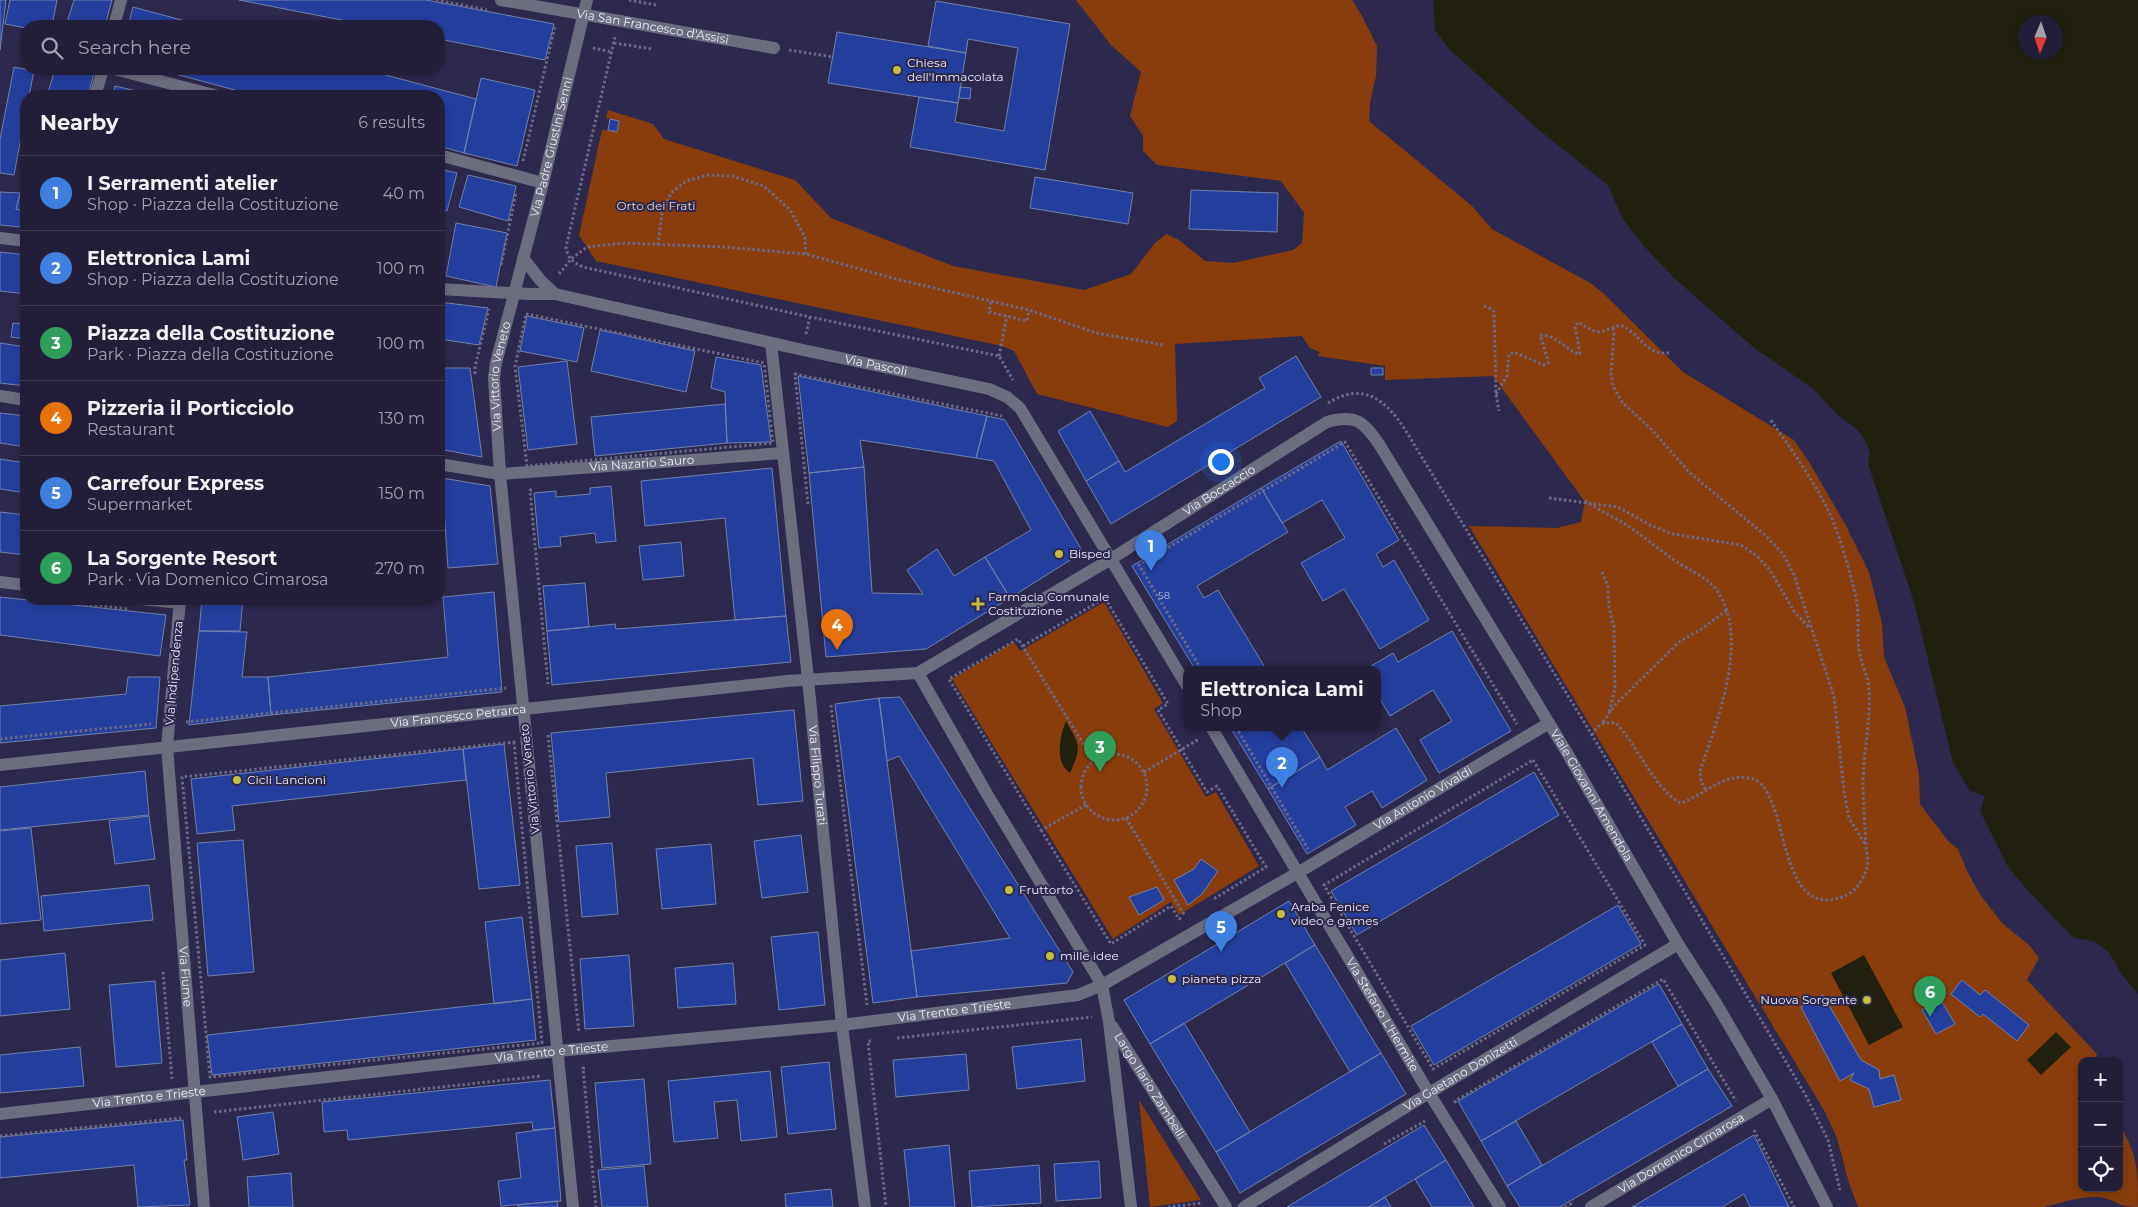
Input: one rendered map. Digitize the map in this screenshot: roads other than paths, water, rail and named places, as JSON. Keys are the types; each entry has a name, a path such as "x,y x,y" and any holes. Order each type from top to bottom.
{"street":[{"path":"116,20 121,0"},
{"name":"Via San Francesco d'Assisi","path":"501,0 774,48"},
{"name":"Via Padre Giustini Senni","path":"514,293 543,183 587,0"},
{"path":"98,90 101,75"},
{"path":"137,75 195,90"},
{"path":"445,157 543,183"},
{"path":"0,238 20,241"},
{"path":"523,258 542,282 555,294"},
{"name":"Via Pascoli","path":"445,289 555,294 771,343 989,389 1007,397 1020,408 1183,679"},
{"name":"Via Vittorio Veneto","path":"514,293 494,378 500,474 573,1207"},
{"name":"Via Filippo Turati","path":"771,343 808,679 842,1025 865,1207"},
{"path":"0,396 20,399"},
{"name":"Viale Giovanni Amendola","path":"1327,422 1345,418 1355,420 1361,422 1373,435 1548,723 1678,944 1716,1003 1772,1099 1827,1207"},
{"name":"Via Boccaccio","path":"918,673 1111,559 1327,422"},
{"name":"Via Nazario Sauro","path":"445,465 500,474 784,454"},
{"path":"0,582 20,584"},
{"name":"Via Indipendenza","path":"167,747 180,605"},
{"path":"918,673 987,794 1102,985 1109,1022"},
{"name":"Via Francesco Petrarca","path":"0,765 808,679 918,673"},
{"name":"Via Antonio Vivaldi","path":"1102,985 1299,872 1548,723"},
{"name":"Via Stefano L'Hermite","path":"1214,731 1429,1092 1500,1207"},
{"name":"Via Fiume","path":"167,747 204,1207"},
{"name":"Via Gaetano Donizetti","path":"1244,1207 1429,1092 1678,944"},
{"name":"Via Trento e Trieste","path":"0,1114 558,1051 842,1025 1078,995 1102,985"},
{"name":"Largo Ilario Zambelli","path":"1109,1022 1131,1207"},
{"name":"Largo Ilario Zambelli","path":"1109,1022 1226,1207"},
{"name":"Via Domenico Cimarosa","path":"1590,1207 1772,1099"}],"place":[{"name":"Chiesa dell'Immacolata","path":"897,70"},
{"name":"Bisped","path":"1059,554"},
{"name":"I Serramenti atelier","path":"1151,571"},
{"name":"Farmacia Comunale Costituzione","path":"978,604"},
{"name":"Pizzeria il Porticciolo","path":"837,650"},
{"name":"Piazza della Costituzione","path":"1100,772"},
{"name":"Cicli Lancioni","path":"237,780"},
{"name":"Elettronica Lami","path":"1282,788"},
{"name":"Fruttorto","path":"1009,890"},
{"name":"Araba Fenice video e games","path":"1281,914"},
{"name":"Carrefour Express","path":"1221,952"},
{"name":"mille idee","path":"1050,956"},
{"name":"pianeta pizza","path":"1172,979"},
{"name":"Nuova Sorgente","path":"1867,1000"},
{"name":"La Sorgente Resort","path":"1930,1017"}],"park label":[{"name":"Orto dei Frati","path":"656,206"}]}
